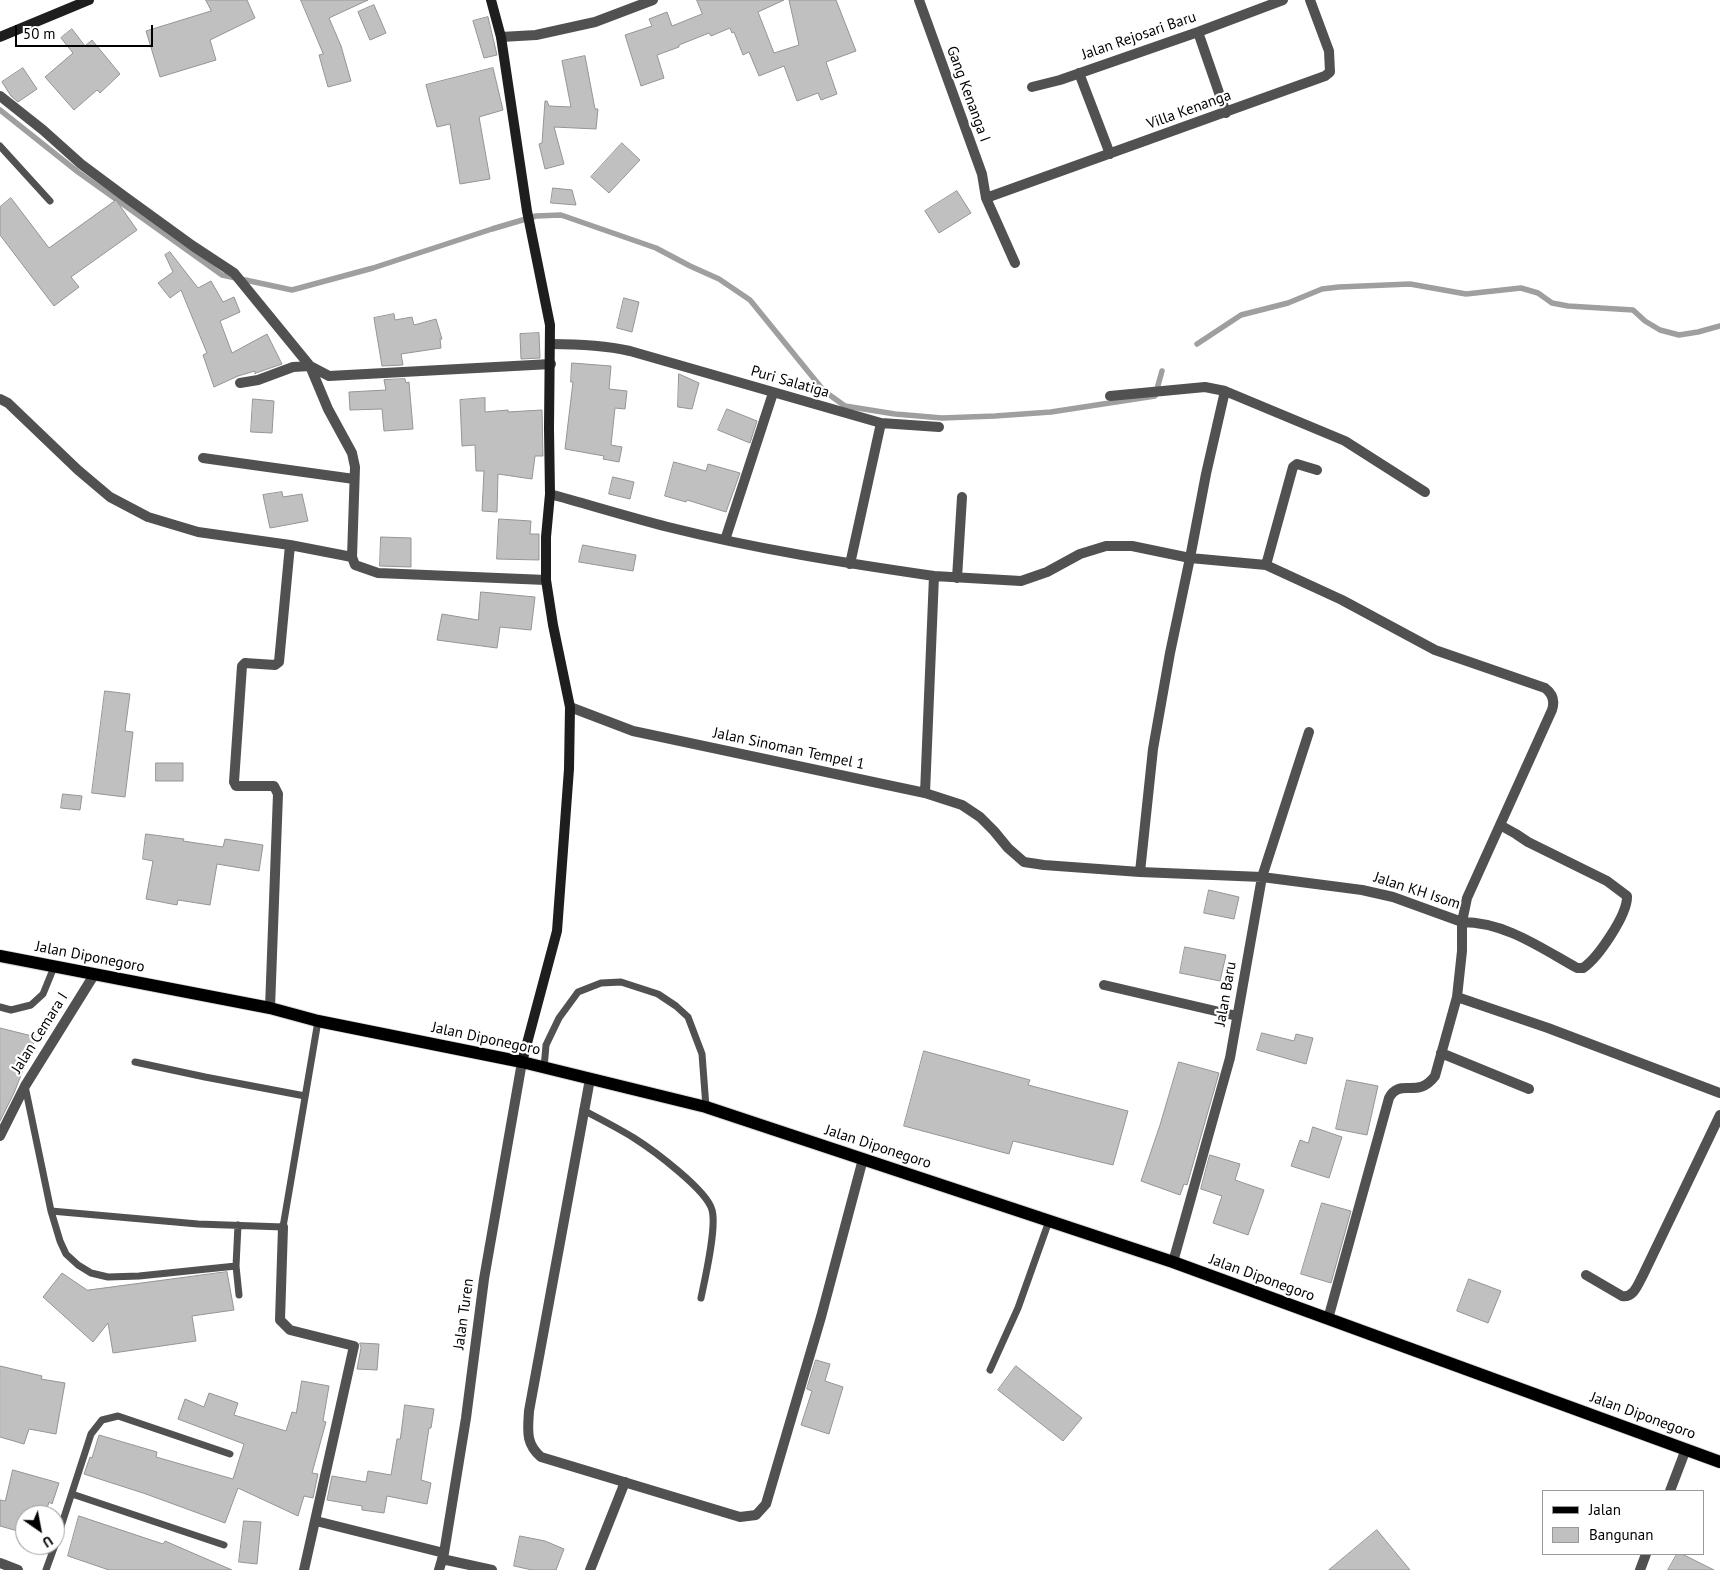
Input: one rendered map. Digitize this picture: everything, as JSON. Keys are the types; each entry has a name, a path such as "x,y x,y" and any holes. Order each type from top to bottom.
{"main road":[{"name":"Jalan Diponegoro","path":"0,956 270,1008 318,1021 522,1062 706,1107 1172,1262 1720,1462"}],"street":[{"path":"491,0 501,38 527,211 550,325 550,494 546,537 546,580 570,707 569,769 557,932 522,1062"},
{"path":"501,38 536,35 595,22 653,0"},
{"name":"Gang Kenanga I","path":"919,0 982,174 986,198"},
{"name":"Jalan Rejosari Baru","path":"1032,87 1198,32 1283,0"},
{"name":"Villa Kenanga","path":"986,198 1325,76 1330,72 1329,51 1310,0"},
{"path":"0,38 86,1"},
{"path":"1198,32 1226,113"},
{"path":"1079,73 1110,154"},
{"path":"0,96 116,191 193,246 234,272 310,366 328,409 352,453 355,467 352,557 355,565 378,573 546,580"},
{"path":"986,198 1015,263"},
{"name":"Puri Salatiga","path":"551,344 608,346 881,423 939,427"},
{"path":"240,383 258,380 293,367 310,366 329,376 551,364"},
{"path":"1110,396 1205,387 1224,396 1345,440 1425,492"},
{"path":"725,540 773,393"},
{"path":"1140,872 1153,750 1170,653 1206,474 1224,396"},
{"path":"0,399 8,403 78,470 110,497 148,517 198,532 290,545 352,557"},
{"path":"850,564 881,423"},
{"path":"203,458 354,479"},
{"path":"1266,565 1293,466 1297,464 1317,470"},
{"path":"550,494 668,527 725,540 850,564 934,576 1021,581 1040,575 1080,554 1106,546 1132,546 1190,558 1266,565 1342,600 1435,650 1545,688 1550,692 1554,704 1552,710 1500,825 1467,898 1462,922 1478,922 1527,939 1577,968 1582,968 1596,956 1619,920 1627,902 1627,896 1607,882 1528,842 1500,825"},
{"path":"958,578 962,497"},
{"path":"270,1008 278,794 274,786 236,786 234,782 242,666 246,663 274,665 279,662 290,545"},
{"path":"925,793 934,576"},
{"name":"Jalan Sinoman Tempel 1","path":"570,707 633,731 925,793 962,805 980,816 994,831"},
{"name":"Jalan Baru","path":"1172,1262 1230,1058 1262,876 1309,732"},
{"name":"Jalan KH Isom","path":"994,831 1008,848 1024,862 1140,872 1262,876 1393,896 1462,922 1462,951 1457,997 1435,1076 1430,1083 1423,1087 1398,1089 1392,1092 1388,1098 1328,1319"},
{"name":"Jalan Cemara I","path":"0,1136 26,1086 94,975"},
{"path":"1104,985 1237,1016"},
{"path":"1457,997 1548,1028 1720,1093"},
{"path":"1441,1053 1529,1089"},
{"name":"Jalan Turen","path":"439,1570 466,1418 484,1279 522,1062"},
{"path":"590,1079 529,1411 528,1436 534,1450 541,1457 740,1517 756,1515 766,1504 822,1317 863,1159"},
{"path":"1586,1275 1622,1296 1628,1297 1632,1295 1720,1115"},
{"path":"283,1227 280,1320 290,1330 354,1346 304,1570"},
{"path":"1670,1490 1686,1449"},
{"path":"590,1570 625,1482"},
{"path":"316,1521 492,1570"},
{"path":"1640,1570 1646,1555"},
{"path":"0,1563 18,1570"}],"lane":[{"path":"0,146 50,201"},
{"path":"0,1007 11,1010 31,1005 43,994 54,967"},
{"path":"544,1068 546,1045 559,1018 578,992 601,982 621,982 658,994 676,1006 688,1018 702,1054 706,1107"},
{"path":"51,1211 198,1224 283,1227 318,1021"},
{"path":"135,1062 306,1096"},
{"path":"26,1086 51,1211 66,1254 78,1265 91,1273 108,1277 139,1276 236,1266"},
{"path":"584,1110 634,1139 687,1179 705,1196 712,1211 713,1228 701,1298"},
{"path":"990,1370 1018,1308 1049,1221"},
{"path":"238,1225 236,1266 239,1295"},
{"path":"65,1515 91,1434 102,1420 118,1416 230,1454"},
{"path":"72,1494 224,1545"},
{"path":"46,1570 51,1555"}],"building":[{"path":"206,0 247,0 255,18 210,40 216,60 160,77 146,31 211,11"},
{"path":"301,0 368,0 329,18 341,46 351,81 328,87 319,55 323,54"},
{"path":"697,0 784,0 758,12 774,53 799,45 789,0 836,0 856,51 826,62 837,94 821,100 818,93 797,101 784,66 759,76 749,52 743,55 734,32 732,33 730,28 711,36 709,33 657,55 664,78 641,86 625,35 652,26 649,19 667,12 672,26 702,14"},
{"path":"374,5 386,33 370,40 358,12"},
{"path":"488,17 497,55 484,58 473,21"},
{"path":"72,29 85,46 92,40 120,74 100,93 97,90 74,110 45,77 73,53 61,38"},
{"path":"585,56 595,109 598,109 596,129 554,127 564,164 545,169 539,144 542,143 545,101 547,101 549,106 571,107 562,61"},
{"path":"23,68 37,89 18,102 11,96 2,82"},
{"path":"493,68 503,110 479,117 490,179 460,184 450,124 437,127 426,85"},
{"path":"622,143 640,160 609,193 591,177"},
{"path":"553,188 572,190 576,205 551,203"},
{"path":"957,191 971,213 939,233 925,211"},
{"path":"11,198 49,248 116,200 137,230 71,277 79,287 54,306 0,235 0,207"},
{"path":"170,252 198,288 211,281 223,302 234,297 240,312 220,321 232,353 267,334 282,364 255,374 255,371 238,376 214,387 203,355 207,353 181,290 170,298 158,283 173,272 165,255"},
{"path":"624,298 639,302 632,332 617,328"},
{"path":"394,314 395,320 412,317 414,325 436,319 442,339 440,339 441,348 401,354 403,365 382,366 374,318"},
{"path":"539,333 540,358 521,359 520,334"},
{"path":"572,363 611,366 609,389 627,391 625,409 615,408 611,445 622,447 619,462 603,459 604,456 565,449 573,382 571,382"},
{"path":"679,374 699,383 692,409 678,407"},
{"path":"405,379 406,383 409,382 413,429 384,431 382,409 350,410 349,392 386,390 384,380"},
{"path":"485,398 485,412 542,410 543,456 535,456 532,479 498,474 497,512 482,511 484,471 476,471 475,445 462,446 460,400"},
{"path":"253,399 274,401 272,433 251,432"},
{"path":"727,409 757,421 750,443 718,430"},
{"path":"674,462 706,471 708,464 740,473 726,512 687,500 686,502 665,496"},
{"path":"613,477 634,482 630,499 609,494"},
{"path":"282,492 283,497 302,494 308,521 270,528 263,495"},
{"path":"499,519 531,521 530,534 539,534 539,560 497,559"},
{"path":"381,537 411,538 411,567 380,566"},
{"path":"583,545 636,555 633,571 579,562"},
{"path":"481,592 535,597 531,630 500,627 497,648 437,640 442,614 478,620"},
{"path":"105,691 130,694 125,731 133,732 125,797 92,793"},
{"path":"156,763 183,763 183,781 156,781"},
{"path":"63,794 82,796 80,810 61,808"},
{"path":"146,834 223,847 225,839 263,845 259,871 217,864 210,905 178,900 177,905 146,899 153,861 143,859"},
{"path":"1209,890 1239,897 1234,919 1204,913"},
{"path":"1185,947 1226,955 1220,981 1180,973"},
{"path":"0,1028 36,1037 14,1093 0,1121"},
{"path":"1262,1033 1294,1041 1296,1034 1313,1038 1306,1064 1257,1050"},
{"path":"924,1051 1030,1080 1028,1085 1128,1111 1113,1165 1013,1141 1009,1154 904,1126"},
{"path":"1179,1062 1219,1073 1187,1185 1184,1184 1180,1195 1141,1181"},
{"path":"1347,1080 1378,1086 1367,1135 1336,1129"},
{"path":"1313,1127 1342,1137 1329,1178 1291,1166 1300,1140 1308,1143"},
{"path":"1210,1155 1240,1164 1235,1180 1264,1190 1248,1235 1213,1223 1222,1196 1201,1189"},
{"path":"1322,1203 1351,1211 1331,1283 1301,1274"},
{"path":"227,1272 234,1310 192,1316 196,1341 113,1353 108,1323 93,1342 43,1297 62,1273 87,1290"},
{"path":"1469,1279 1501,1291 1488,1323 1457,1311"},
{"path":"360,1343 379,1344 377,1370 357,1369 361,1348"},
{"path":"816,1360 830,1364 825,1381 843,1387 829,1434 801,1425 812,1391 807,1389"},
{"path":"0,1366 42,1376 41,1379 65,1383 56,1434 29,1429 24,1444 0,1437"},
{"path":"1016,1366 1082,1418 1063,1441 998,1390"},
{"path":"302,1381 329,1386 323,1421 326,1422 312,1473 318,1474 313,1498 304,1496 298,1516 238,1488 225,1523 84,1474 90,1457 92,1458 99,1435 157,1452 156,1457 233,1479 244,1444 178,1419 185,1399 204,1407 209,1393 238,1403 234,1415 286,1431 292,1412 296,1413"},
{"path":"405,1405 434,1409 421,1480 431,1483 427,1504 387,1496 384,1513 362,1510 362,1506 327,1500 332,1476 366,1482 368,1471 391,1475 397,1439 400,1439"},
{"path":"13,1470 59,1483 52,1504 49,1502 48,1505 15,1505 15,1530 0,1526 0,1500 5,1501"},
{"path":"79,1516 163,1544 165,1541 232,1570 109,1570 68,1556"},
{"path":"244,1521 261,1522 257,1564 239,1562"},
{"path":"1377,1530 1410,1570 1329,1570"},
{"path":"520,1536 545,1541 564,1549 556,1570 532,1570 514,1566"},
{"path":"1676,1555 1684,1555 1714,1570 1668,1570"}],"waterway":[{"path":"0,110 78,172 222,275 292,290 373,268 536,216 561,215 656,248 719,279 750,300 824,391 845,406 895,414 942,418 1051,412 1155,396 1162,371"},
{"path":"1197,344 1241,315 1288,303 1322,289 1410,284 1466,294 1521,288 1538,293 1552,303 1568,306 1633,310 1645,321 1660,330 1679,335 1720,326"}]}
